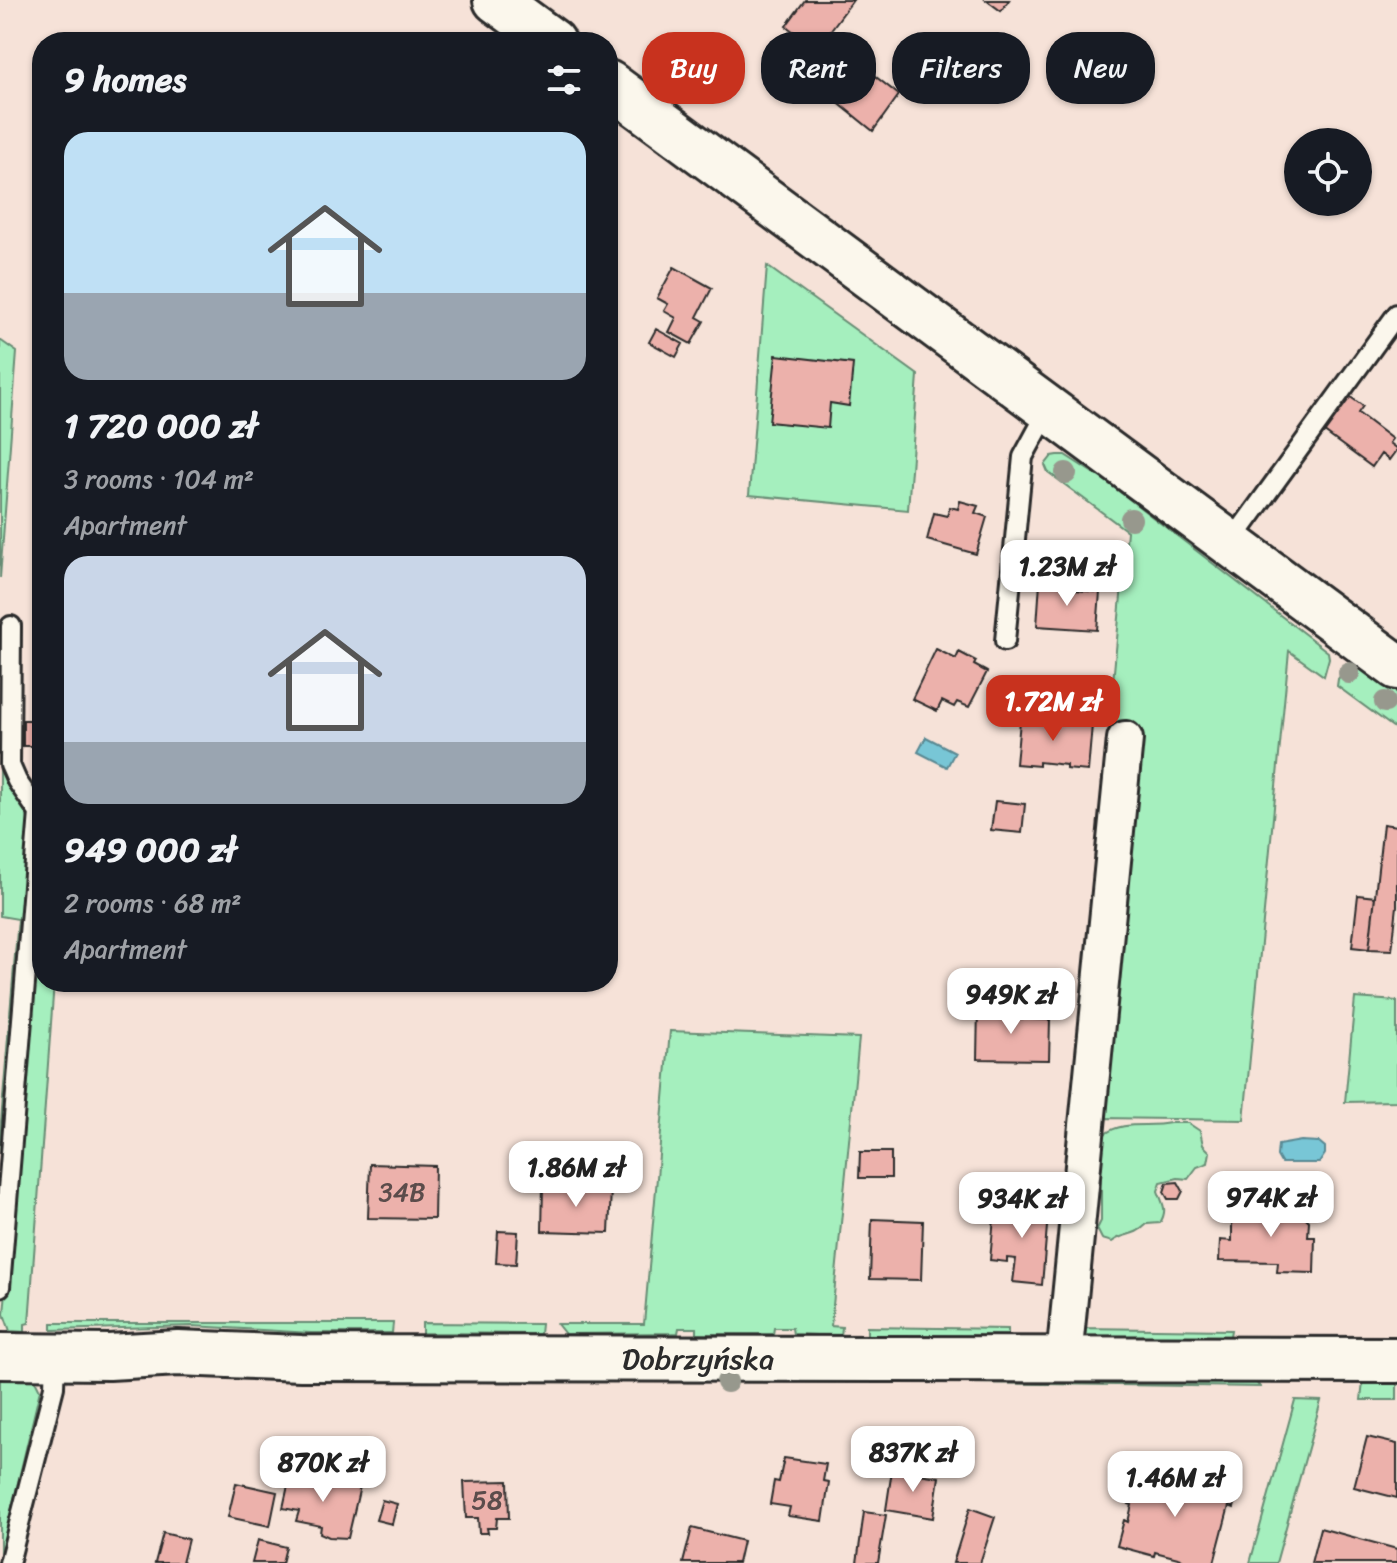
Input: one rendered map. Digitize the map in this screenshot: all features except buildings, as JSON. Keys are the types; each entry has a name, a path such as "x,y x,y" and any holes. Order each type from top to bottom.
{"street":[{"path":"496,0 539,32"},
{"path":"618,90 1397,667"},
{"path":"1064,1359 1125,739"},
{"name":"Dobrzyńska","path":"0,1356 178,1353 301,1358 1397,1360"}],"lane":[{"path":"1230,544 1397,314"},
{"path":"1005,641 1023,457 1049,409"},
{"path":"11,626 10,765 17,781 32,800"},
{"path":"0,1287 32,916"},
{"path":"9,1563 54,1387 55,1357"}],"green space":[{"path":"767,266 918,375 908,510 749,495"},
{"path":"0,340 17,352 0,578"},
{"path":"1065,455 1107,482 1328,652 1324,676 1289,651 1244,1120 1100,1118 1081,1328 1231,1330 1230,1336 1080,1336 1073,1115 1127,531 1048,472 1045,465 1052,456"},
{"path":"1352,660 1397,693 1397,730 1337,686 1338,679"},
{"path":"0,767 27,815 31,830 0,1215 0,1133 18,919 0,916"},
{"path":"32,992 53,992 29,1323 25,1324 25,1332 10,1331 4,1314"},
{"path":"1355,998 1397,1001 1397,1101 1345,1102"},
{"path":"670,1031 859,1038 831,1326 842,1327 841,1336 793,1334 792,1328 774,1328 773,1334 697,1334 697,1328 679,1328 678,1333 565,1334 557,1324 644,1324"},
{"path":"1188,1123 1200,1131 1203,1145 1210,1152 1208,1163 1197,1167 1188,1179 1161,1182 1158,1191 1164,1211 1160,1223 1147,1224 1112,1242 1102,1239 1097,1229 1101,1221 1101,1160 1105,1134 1120,1127"},
{"path":"52,1323 393,1323 392,1333 311,1333 192,1326 52,1330"},
{"path":"422,1323 541,1324 540,1334 422,1333"},
{"path":"867,1327 1008,1329 1008,1336 867,1335"},
{"path":"0,1374 32,1374 40,1390 0,1558"},
{"path":"987,1374 1250,1376 1260,1387 977,1383"},
{"path":"1397,1374 1397,1400 1361,1400 1363,1382 1367,1376"},
{"path":"1295,1400 1321,1401 1276,1563 1250,1563"}],"water":[{"path":"926,737 955,752 947,767 918,752"},
{"path":"1319,1142 1325,1147 1325,1154 1319,1163 1281,1163 1277,1156 1278,1145"}]}
